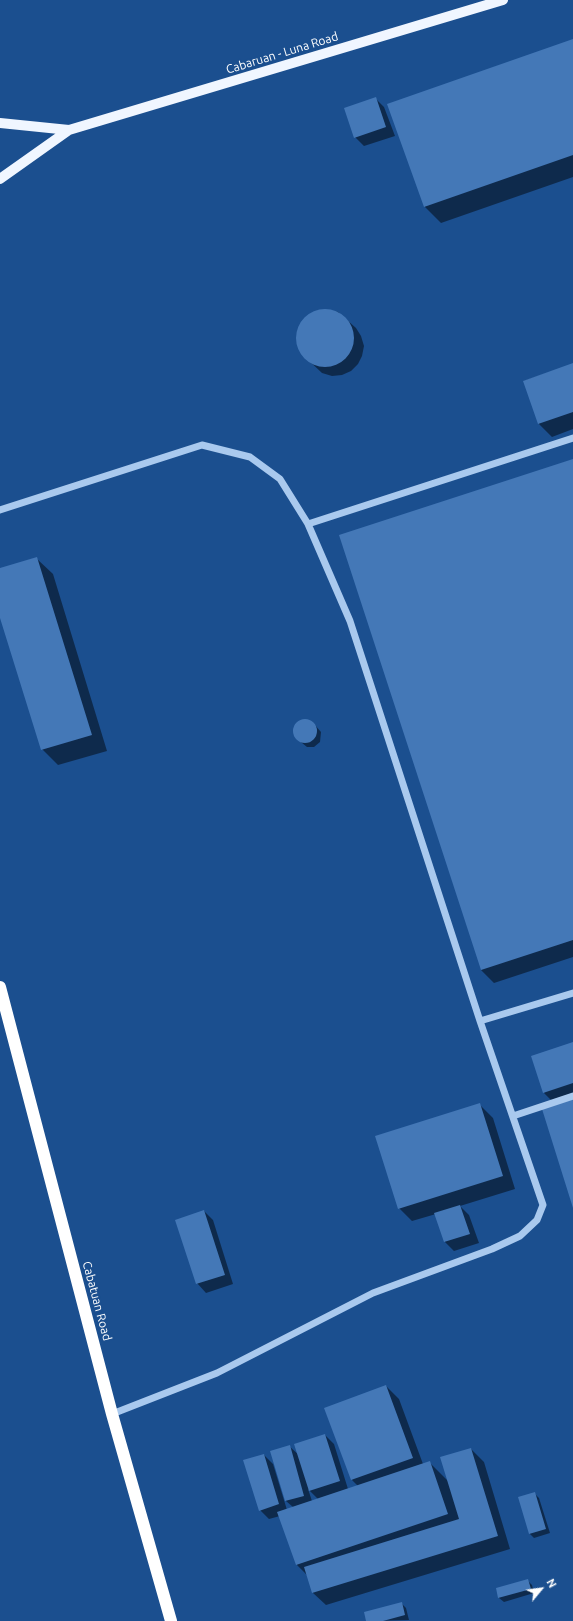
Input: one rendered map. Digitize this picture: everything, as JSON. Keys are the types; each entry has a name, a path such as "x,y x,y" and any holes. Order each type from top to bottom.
{"highway":[{"name":"Cabatuan Road","path":"0,987 112,1414 172,1621"}],"main road":[{"name":"Cabaruan - Luna Road","path":"0,179 69,130 503,0"},
{"name":"Cabaruan - Luna Road","path":"0,123 69,130"}],"lane":[{"path":"308,524 573,438"},
{"path":"0,510 202,445 250,457 280,479 308,524 350,621 480,1021 543,1205 537,1220 520,1236 492,1249 373,1294 217,1373 112,1414"},
{"path":"480,1021 573,993"},
{"path":"513,1116 573,1096"}],"building":[{"path":"573,39 573,155 424,207 387,104"},
{"path":"376,97 386,127 354,138 344,108"},
{"path":"319,309 331,309 346,317 354,332 354,344 346,359 331,367 319,367 304,359 296,344 296,332 304,317"},
{"path":"573,363 573,412 538,424 523,381"},
{"path":"573,459 573,940 481,970 339,535"},
{"path":"37,557 92,735 41,750 0,618 0,568"},
{"path":"305,719 314,722 317,731 314,740 305,743 296,740 293,731 296,722"},
{"path":"573,1042 573,1083 543,1093 531,1056"},
{"path":"573,1099 573,1208 542,1109"},
{"path":"480,1103 503,1176 398,1209 375,1136"},
{"path":"460,1205 470,1234 444,1242 434,1213"},
{"path":"204,1210 225,1275 196,1284 175,1220"},
{"path":"386,1385 413,1458 351,1480 324,1408"},
{"path":"325,1434 340,1481 309,1491 294,1444"},
{"path":"290,1445 304,1496 285,1501 270,1451"},
{"path":"471,1448 498,1536 312,1593 304,1567 459,1519 440,1457"},
{"path":"264,1454 279,1504 259,1511 243,1460"},
{"path":"430,1461 448,1514 296,1565 277,1512"},
{"path":"535,1492 546,1529 529,1534 518,1497"},
{"path":"528,1579 531,1589 498,1598 496,1588"},
{"path":"402,1602 405,1615 383,1621 366,1621 364,1612"}]}
